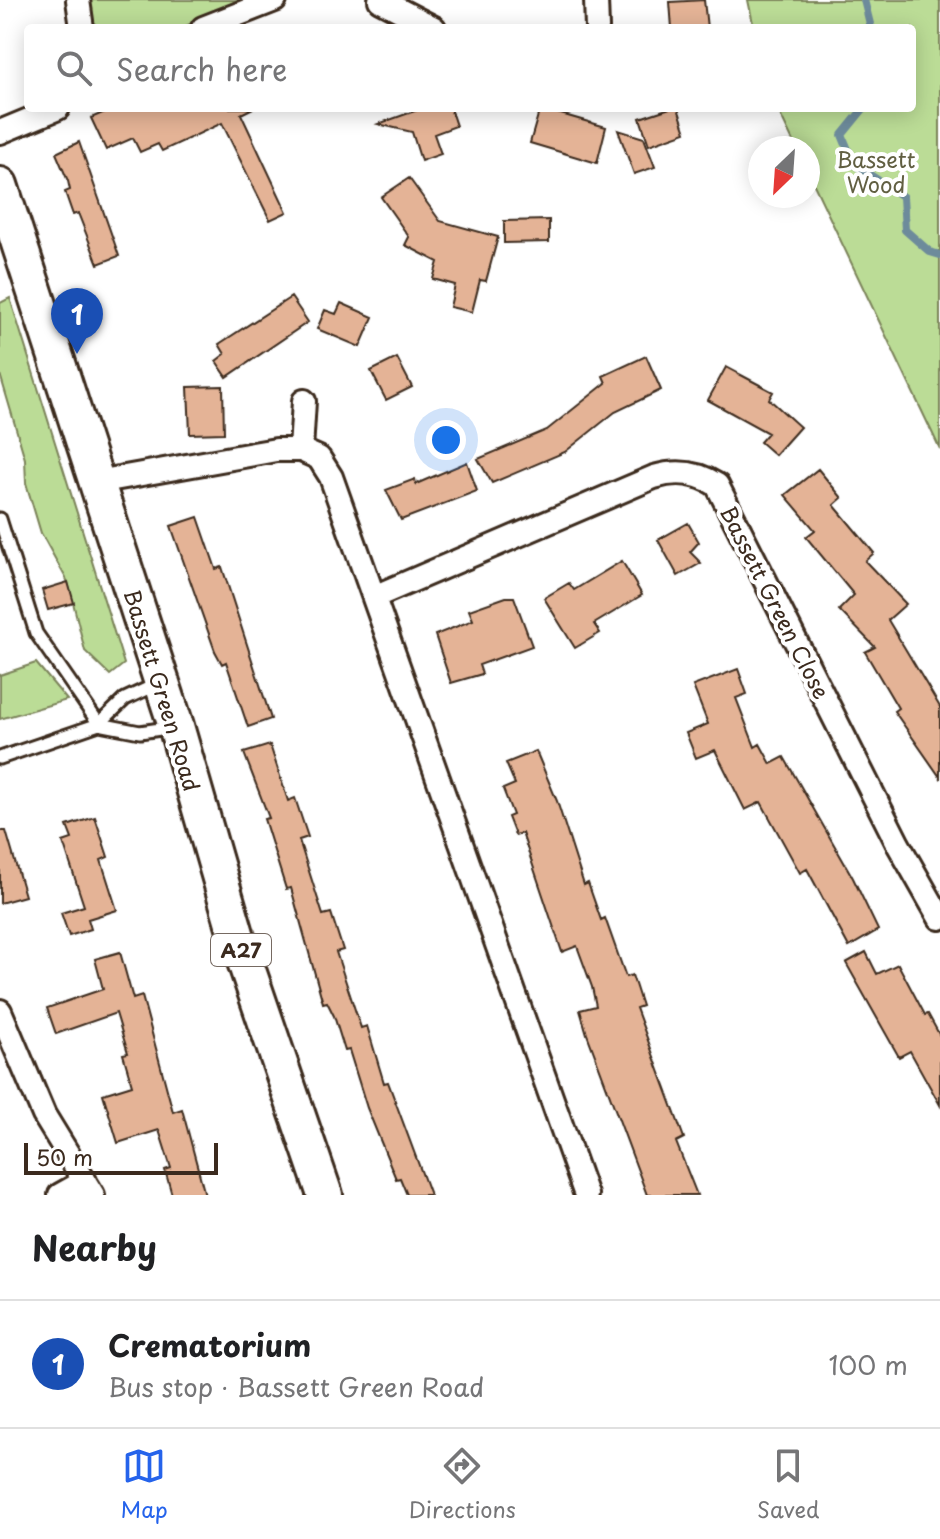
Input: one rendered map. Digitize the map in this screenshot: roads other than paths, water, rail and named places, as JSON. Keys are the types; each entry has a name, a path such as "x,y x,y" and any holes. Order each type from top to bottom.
{"main road":[{"name":"Bassett Green Road","path":"0,185 176,726 239,944 325,1195"}],"street":[{"path":"78,0 81,24"},
{"path":"380,0 426,24"},
{"path":"596,0 597,24"},
{"path":"212,24 264,1"},
{"path":"0,132 48,112"},
{"path":"301,450 304,401"},
{"path":"97,482 276,450 301,450 319,458 331,477 376,596 586,1195"},
{"name":"Bassett Green Close","path":"376,596 654,477 670,472 705,477 717,485 898,844 940,918"},
{"path":"0,1011 44,1115 89,1188 60,1195"}],"lane":[{"path":"0,519 36,633 99,724 140,732 176,726"},
{"path":"0,758 99,724 125,699 162,682"}],"waterway":[{"path":"864,0 870,24"},
{"path":"861,112 842,135 854,164 903,197 905,230 930,252 940,255"}],"place":[{"name":"Crematorium","path":"77,354"}],"park label":[{"name":"Bassett Wood","path":"876,170"}]}
